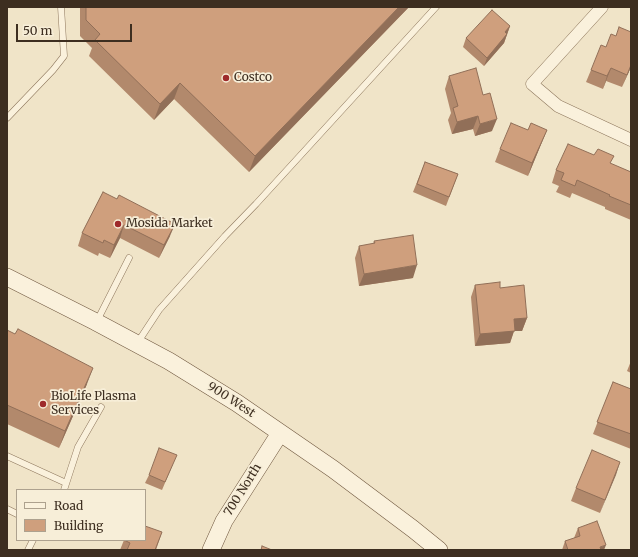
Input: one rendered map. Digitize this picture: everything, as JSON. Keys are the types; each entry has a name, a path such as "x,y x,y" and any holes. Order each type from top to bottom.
{"street":[{"path":"602,7 532,84 558,106 631,140"},
{"name":"900 West","path":"7,277 137,344 237,403 368,495 414,529 439,550"},
{"name":"700 North","path":"211,550 224,521 280,433"}],"lane":[{"path":"7,118 53,70 64,56 60,7"},
{"path":"137,344 164,304 436,7"},
{"path":"96,322 129,258"},
{"path":"64,489 78,447 102,407"},
{"path":"7,456 66,483"},
{"path":"7,509 16,514"},
{"path":"28,550 32,541"}],"building":[{"name":"Costco","path":"86,7 399,7 255,156 180,83 160,104 95,40 100,34 86,20"},
{"path":"492,10 510,26 505,32 507,34 487,58 466,38"},
{"path":"619,27 631,32 631,65 627,75 611,68 607,76 591,70 601,45 606,47 611,34 616,36"},
{"path":"476,68 483,95 490,93 497,119 480,124 478,116 457,122 453,108 458,106 449,76"},
{"path":"511,123 528,130 531,123 547,130 532,163 500,149"},
{"path":"568,144 594,155 598,149 614,156 610,163 631,172 631,205 577,180 575,186 561,180 564,173 556,170"},
{"path":"425,162 458,174 449,197 417,184"},
{"path":"103,192 117,199 119,195 175,224 164,245 124,225 114,245 104,240 103,243 82,233"},
{"path":"413,235 417,265 364,274 359,246 375,243 374,241"},
{"path":"500,282 500,288 524,285 527,318 514,319 515,331 480,334 475,285"},
{"name":"BioLife Plasma Services","path":"18,329 93,368 65,431 7,405 7,330 15,334"},
{"path":"613,382 631,389 631,434 597,422"},
{"path":"159,448 177,455 165,482 149,475"},
{"path":"592,450 620,462 605,500 576,488"},
{"path":"597,521 606,545 600,547 601,550 568,550 565,541 580,536 578,528"},
{"path":"146,526 162,532 155,550 127,550 130,543 126,541 146,541"},
{"path":"262,546 272,550 261,550"}],"place":[{"name":"Costco","path":"226,78"},
{"name":"Mosida Market","path":"118,224"},
{"name":"BioLife Plasma Services","path":"43,404"}]}
